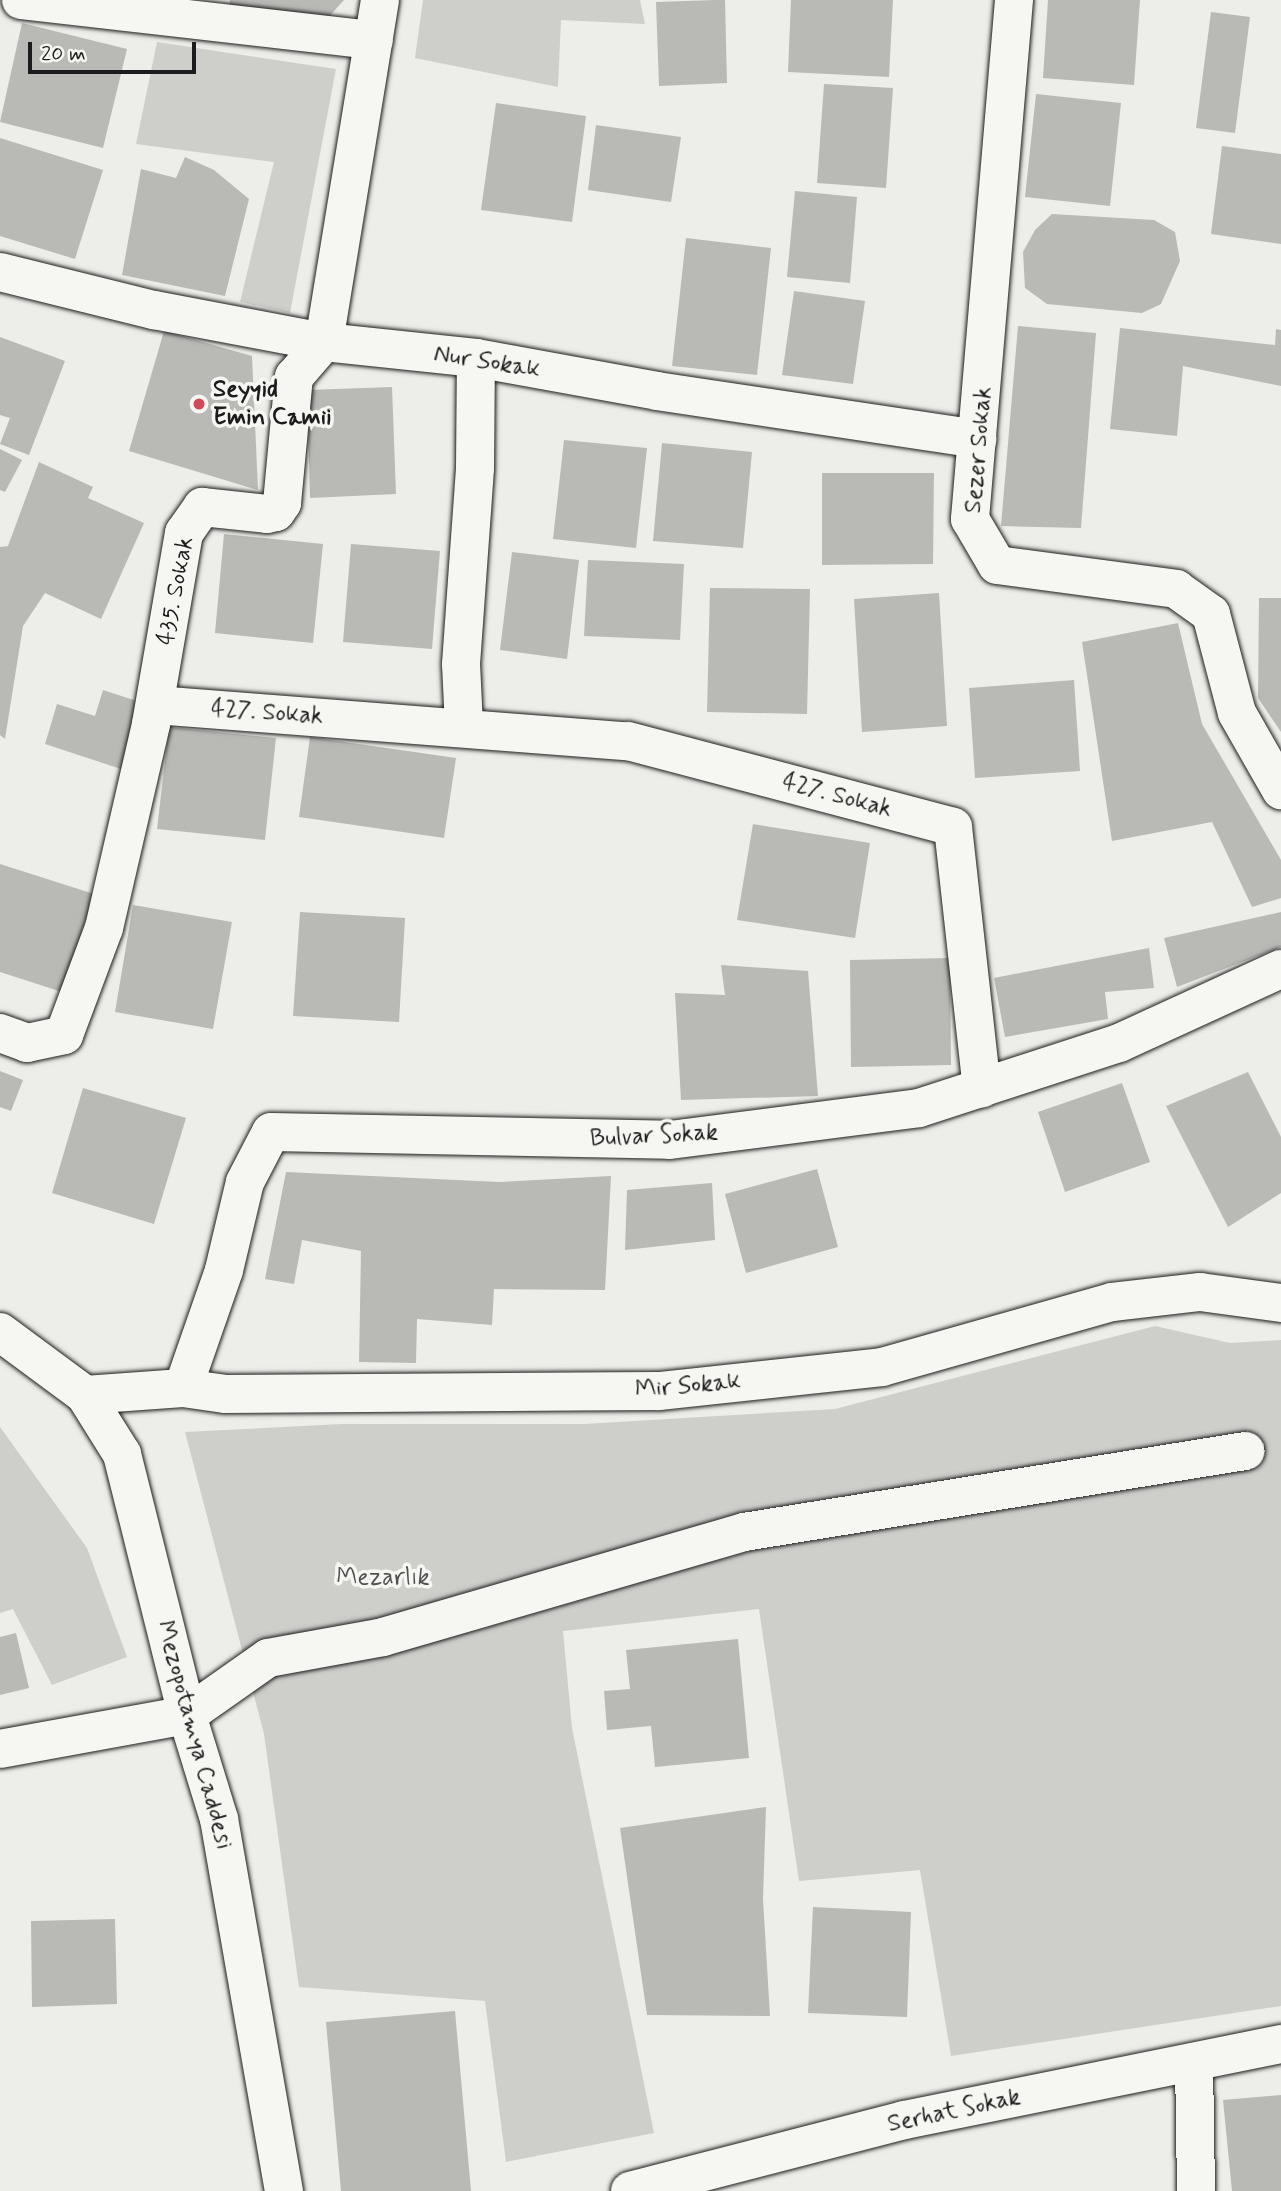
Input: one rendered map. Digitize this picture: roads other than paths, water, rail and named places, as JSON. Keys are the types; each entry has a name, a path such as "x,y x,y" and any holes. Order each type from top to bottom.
{"street":[{"path":"21,0 374,40"},
{"path":"324,342 380,0"},
{"name":"Sezer Sokak","path":"1014,0 970,519 997,565 1176,589 1211,614 1237,713 1281,790"},
{"name":"Nur Sokak","path":"0,272 154,310 324,342 476,358 657,391 977,439"},
{"name":"435. Sokak","path":"0,1033 27,1043 64,1035 104,928 155,705 184,533 202,507 276,512 282,503 294,377 324,342"},
{"path":"464,727 461,664 475,468 476,358"},
{"name":"427. Sokak","path":"155,705 628,741 953,827 982,1088"},
{"name":"Bulvar Sokak","path":"183,1388 224,1270 245,1182 271,1132 670,1140 919,1108 1119,1043 1281,969"},
{"name":"Mir Sokak","path":"85,1395 183,1388 225,1394 659,1391 882,1367 1112,1302 1200,1292 1281,1303"},
{"name":"Mezopotamya Caddesi","path":"0,1332 85,1395 122,1454 187,1715 219,1819 284,2191"},
{"path":"0,1749 187,1715 268,1658 383,1637 744,1532 1245,1451"},
{"name":"Serhat Sokak","path":"630,2191 904,2120 1281,2044"},
{"path":"1195,2062 1196,2191"}],"place":[{"name":"Seyyid Emin Camii","path":"199,404"}],"park label":[{"name":"Mezarlık","path":"383,1578"}]}
